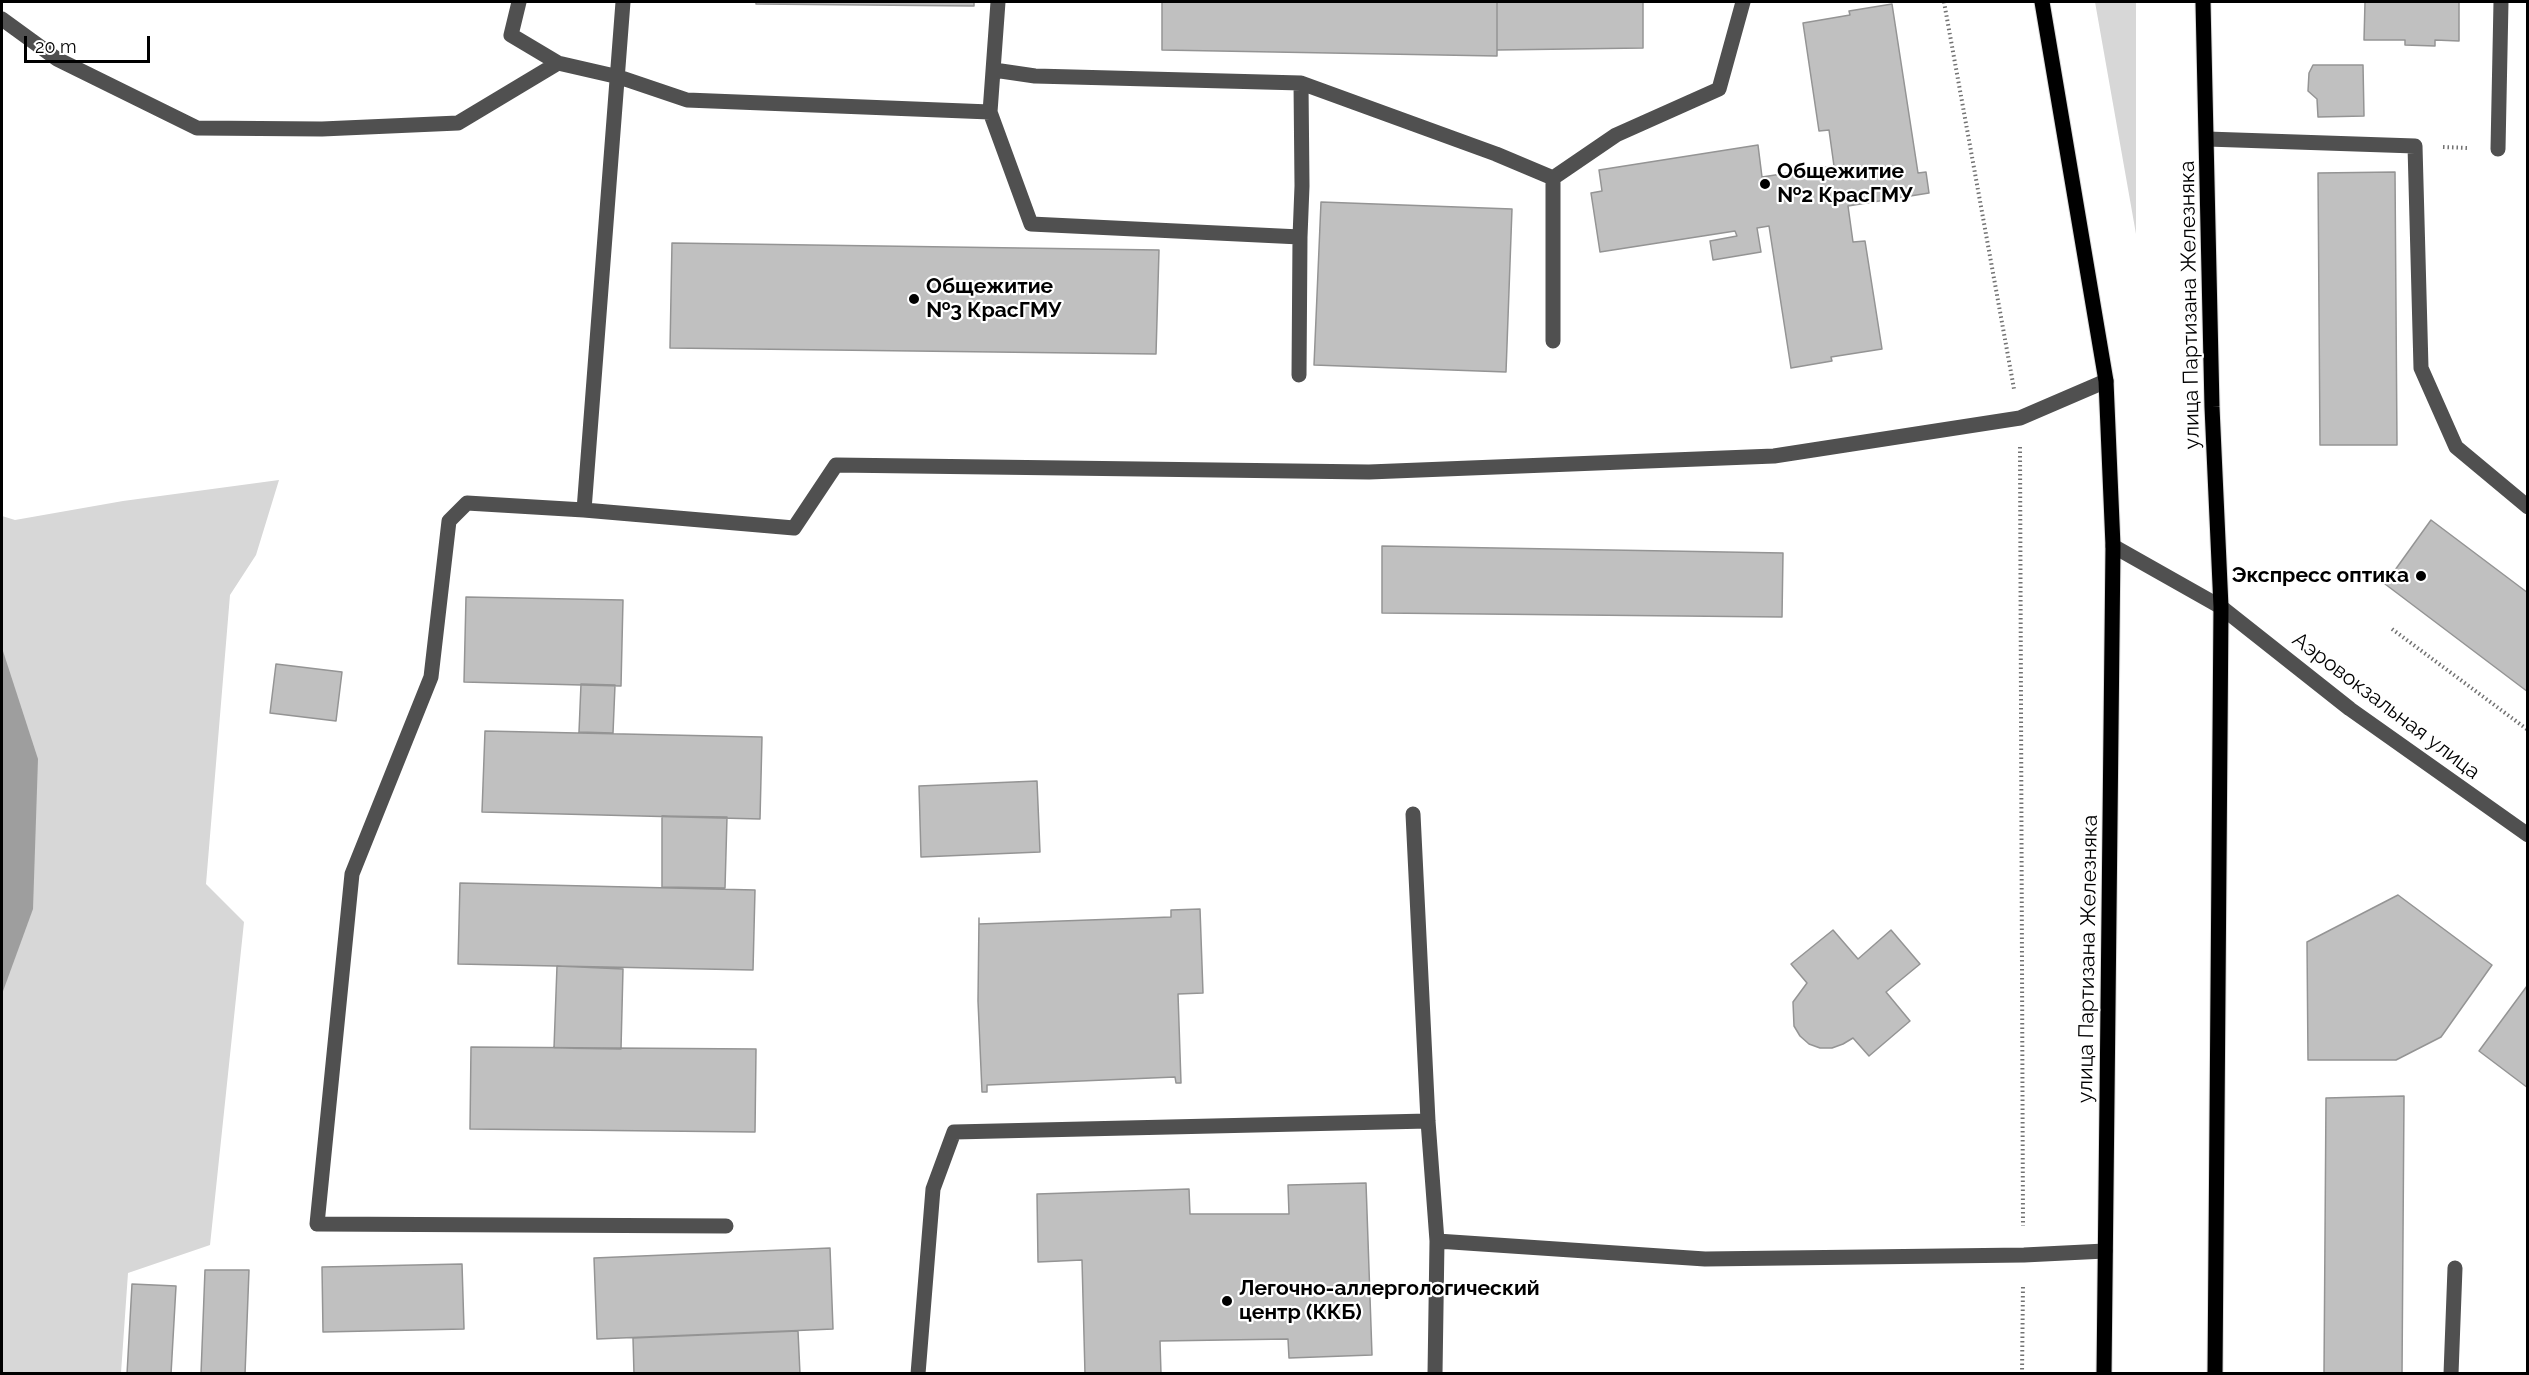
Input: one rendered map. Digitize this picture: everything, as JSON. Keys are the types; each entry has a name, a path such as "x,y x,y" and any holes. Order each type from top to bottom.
{"main road":[{"name":"улица Партизана Железняка","path":"2042,2 2106,381 2113,546 2104,1374"},
{"name":"улица Партизана Железняка","path":"2203,2 2212,407 2221,607 2215,1374"}],"street":[{"path":"519,2 511,35 558,63 618,77 687,100 990,112"},
{"path":"584,510 623,2"},
{"path":"998,2 990,112 1031,224 1300,237"},
{"path":"1553,178 1616,135 1719,88 1743,2"},
{"path":"2498,149 2501,2"},
{"path":"2,19 57,59 197,128 322,129 458,123 558,63"},
{"path":"994,70 1035,76 1301,83 1496,154 1553,178"},
{"path":"1299,375 1301,83"},
{"path":"2207,140 2415,146 2421,368 2456,447 2528,507"},
{"path":"1553,178 1553,340"},
{"path":"726,1226 317,1224 352,874 431,677 449,520 467,503 584,510 794,528 836,465 1369,472 1774,456 2020,418 2106,381"},
{"path":"2113,546 2221,607"},
{"name":"Аэровокзальная улица","path":"2221,607 2350,709 2528,835"},
{"path":"1413,814 1428,1121 1437,1241 1435,1374"},
{"path":"918,1374 933,1189 954,1132 1428,1121"},
{"path":"1437,1241 1705,1259 2024,1255 2105,1251"},
{"path":"2451,1374 2455,1268"}],"path":[{"path":"1944,2 2020,418 2024,1255 2022,1374"},
{"path":"2392,629 2528,730"}],"shaded area":[{"path":"2095,2 2136,2 2136,234"},
{"path":"279,480 256,555 230,595 206,884 244,922 210,1245 128,1273 121,1373 2,1373 2,516 15,520 123,501"},
{"path":"2,648 38,759 33,909 2,994"}],"building":[{"path":"756,2 974,2 974,6 756,4"},
{"path":"1162,2 1497,2 1497,56 1162,50"},
{"path":"1497,2 1643,2 1643,48 1497,50"},
{"path":"2365,2 2459,2 2459,41 2435,40 2435,46 2405,45 2405,40 2364,40"},
{"name":"Общежитие №2 КрасГМУ","path":"1892,4 1918,173 1926,172 1929,193 1848,206 1853,242 1865,241 1882,349 1831,357 1832,361 1791,368 1769,226 1757,228 1761,252 1713,260 1710,241 1737,236 1735,231 1600,252 1591,193 1602,191 1599,170 1758,145 1762,177 1834,166 1829,130 1819,131 1803,23 1850,15 1849,11"},
{"path":"2313,65 2363,65 2364,116 2318,117 2317,99 2308,91 2309,73"},
{"path":"2395,172 2397,445 2320,445 2318,173"},
{"path":"1321,202 1512,209 1506,372 1314,365"},
{"name":"Общежитие №3 КрасГМУ","path":"672,243 1159,250 1156,354 670,348"},
{"path":"2431,520 2528,593 2528,692 2385,584"},
{"path":"1382,546 1783,553 1782,617 1382,613"},
{"path":"466,597 623,600 621,686 464,682"},
{"path":"276,664 342,672 336,721 270,713"},
{"path":"581,684 615,685 613,733 579,732"},
{"path":"485,731 762,737 760,819 482,812"},
{"path":"1037,781 1040,852 921,857 919,786"},
{"path":"662,816 727,817 725,888 662,887"},
{"path":"460,883 755,890 753,970 458,964"},
{"path":"2398,895 2492,965 2441,1037 2396,1060 2308,1060 2307,942"},
{"path":"1200,909 1203,993 1178,994 1181,1083 1176,1083 1175,1077 987,1085 987,1092 982,1092 978,1001 979,918 979,924 1171,917 1171,910"},
{"path":"1833,930 1858,959 1891,930 1920,964 1886,992 1910,1021 1869,1056 1853,1038 1832,1048 1820,1048 1809,1044 1794,1026 1793,1002 1807,983 1791,964"},
{"path":"557,966 623,969 621,1049 554,1048"},
{"path":"2528,986 2528,1088 2479,1051"},
{"path":"471,1047 756,1049 755,1132 470,1129"},
{"path":"2404,1096 2402,1374 2324,1374 2326,1098"},
{"name":"Легочно-аллергологический центр (ККБ)","path":"1366,1183 1372,1355 1289,1358 1288,1339 1160,1341 1161,1374 1085,1374 1082,1260 1038,1262 1037,1194 1189,1189 1190,1214 1289,1214 1288,1185"},
{"path":"830,1248 833,1329 597,1339 594,1258"},
{"path":"462,1264 464,1329 323,1332 322,1267"},
{"path":"205,1270 249,1270 245,1374 201,1374"},
{"path":"132,1284 176,1286 171,1374 127,1374"},
{"path":"798,1331 800,1374 634,1374 633,1338"}],"place":[{"name":"Общежитие №2 КрасГМУ","path":"1765,184"},
{"name":"Общежитие №3 КрасГМУ","path":"914,299"},
{"name":"Экспресс оптика","path":"2421,576"},
{"name":"Легочно-аллергологический центр (ККБ)","path":"1227,1301"}]}
